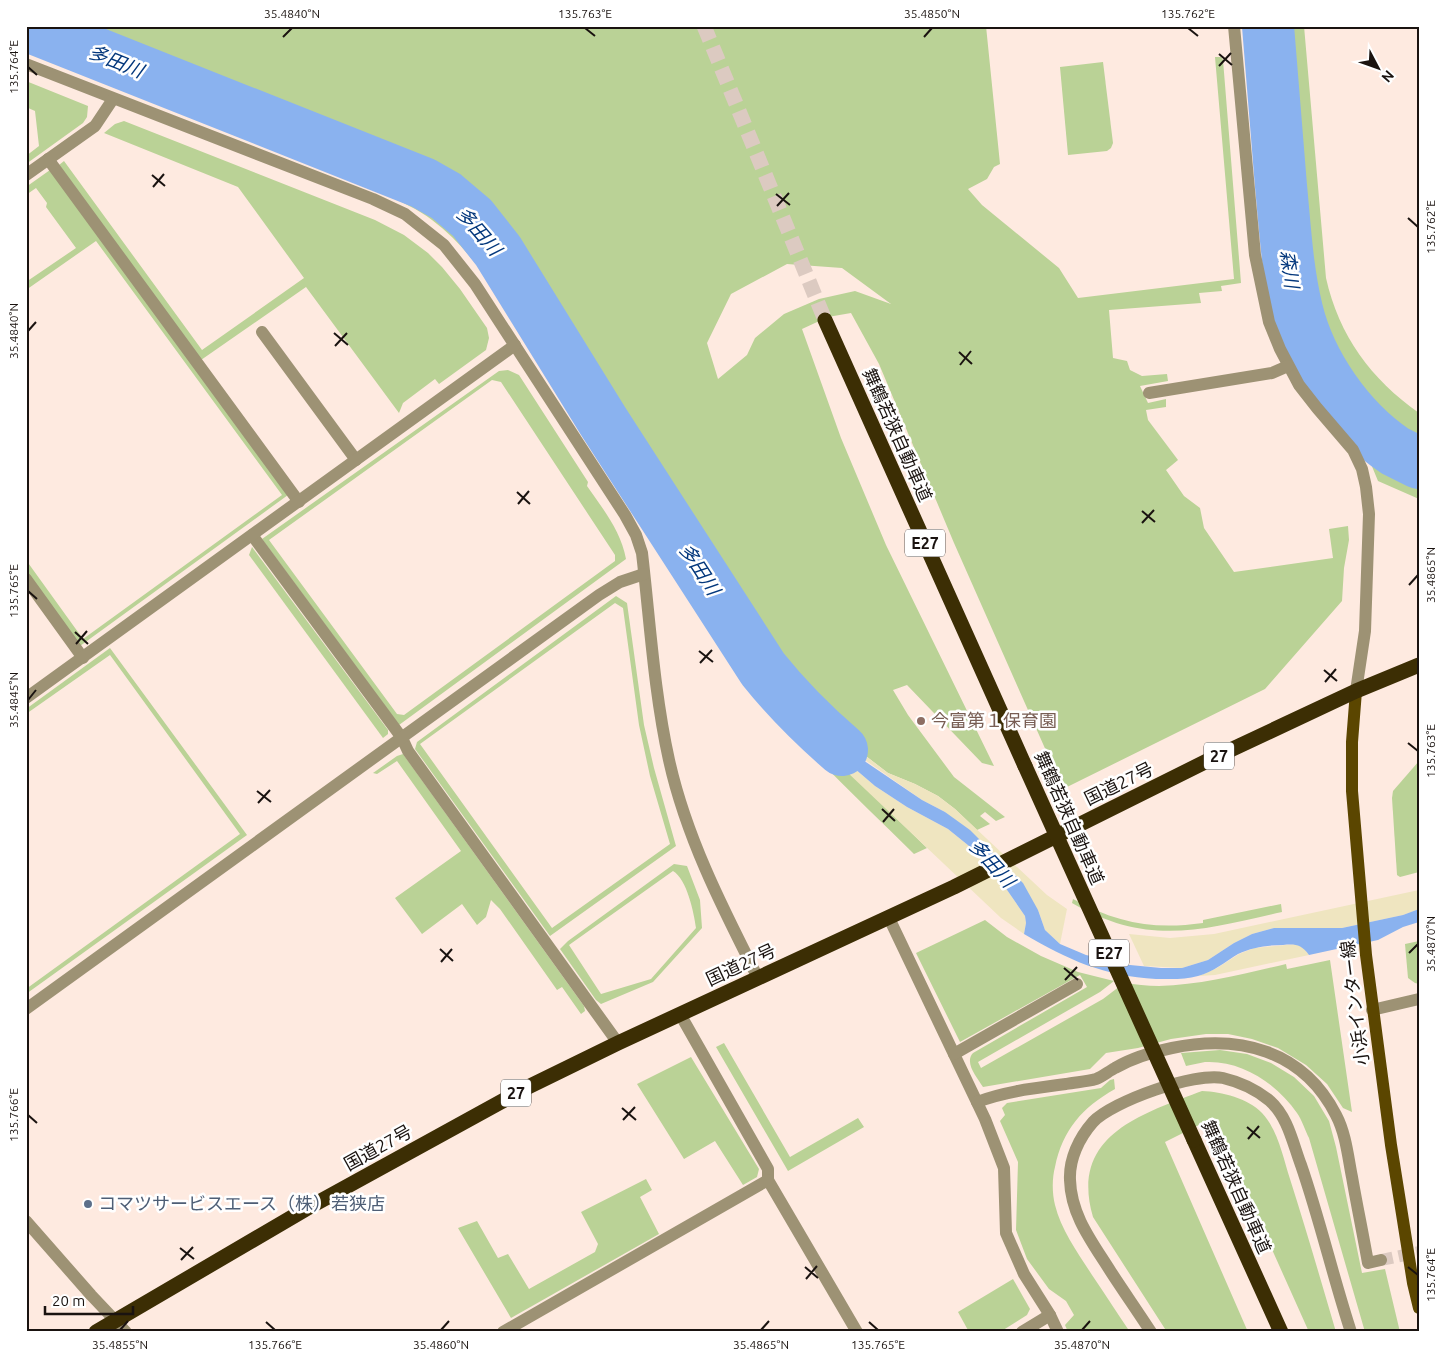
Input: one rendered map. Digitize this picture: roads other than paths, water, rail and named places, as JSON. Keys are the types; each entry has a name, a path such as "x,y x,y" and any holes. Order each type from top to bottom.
{"highway":[{"name":"舞鶴若狭自動車道","path":"825,320 1024,766 1281,1332"},
{"name":"国道27号","path":"96,1332 121,1326 306,1208 528,1086 954,887 1209,760 1356,691 1419,665"}],"main road":[{"name":"小浜インター線","path":"1356,691 1352,742 1352,791 1366,955 1391,1145 1413,1283 1419,1308"}],"street":[{"path":"1234,26 1255,255 1269,322 1288,366 1317,408 1353,450 1362,468 1368,514 1368,570 1365,631 1356,691"},
{"path":"26,64 373,199 405,214 449,251 475,284 625,515 636,535 642,553 654,672 670,762 682,803 710,879 758,978"},
{"path":"26,175 95,126 113,99"},
{"path":"48,159 299,502"},
{"path":"262,332 356,460"},
{"path":"26,698 515,345"},
{"path":"1149,393 1272,373 1288,366"},
{"path":"252,535 402,738 408,750 618,1043"},
{"path":"26,1009 599,595 620,582 644,574"},
{"path":"26,579 83,658"},
{"path":"889,918 977,1102 1004,1168 1006,1233 1024,1274 1058,1332"},
{"path":"954,1054 1077,984"},
{"path":"1372,1010 1419,999"},
{"path":"680,1014 768,1168 768,1180 857,1332"},
{"path":"977,1102 999,1094 1097,1079 1116,1067 1140,1056 1196,1044 1222,1042 1249,1045 1275,1055 1302,1072 1321,1091 1336,1116 1346,1143 1368,1263 1382,1260"},
{"path":"1151,1332 1081,1224 1072,1202 1070,1179 1073,1155 1083,1136 1095,1121 1115,1107 1177,1083 1200,1078 1222,1078 1248,1086 1271,1102 1286,1122 1315,1207 1351,1332"},
{"path":"503,1332 518,1328 768,1180"},
{"path":"26,1221 121,1326"},
{"path":"1022,1332 1050,1316"}],"water":[{"path":"1399,440 1419,451 1419,475 1387,456"},
{"path":"793,701 828,734 857,756 970,830 1023,883 1038,910 1045,930 1060,944 1086,955 1130,965 1182,968 1208,960 1252,934 1274,928 1342,928 1403,915 1419,909 1419,922 1403,927 1378,940 1309,955 1300,947 1294,945 1272,945 1254,948 1238,954 1209,972 1188,978 1156,979 1137,977 1087,965 1056,952 1024,934 1025,916 996,874 974,850 948,829 907,807 875,786 778,703"}],"waterway":[{"name":"多田川","path":"28,26 423,183 446,196 472,218 498,251 603,421 763,669 781,691 842,750"},
{"name":"森川","path":"1268,26 1287,248 1294,295 1303,330 1322,370 1347,407 1378,438 1395,451 1419,463"}],"tunnel":[{"path":"704,26 825,320"},
{"path":"1381,1260 1419,1252"}],"place":[{"name":"今富第１保育園","path":"921,721"},
{"name":"コマツサービスエース（株）若狭店","path":"88,1204"}]}
